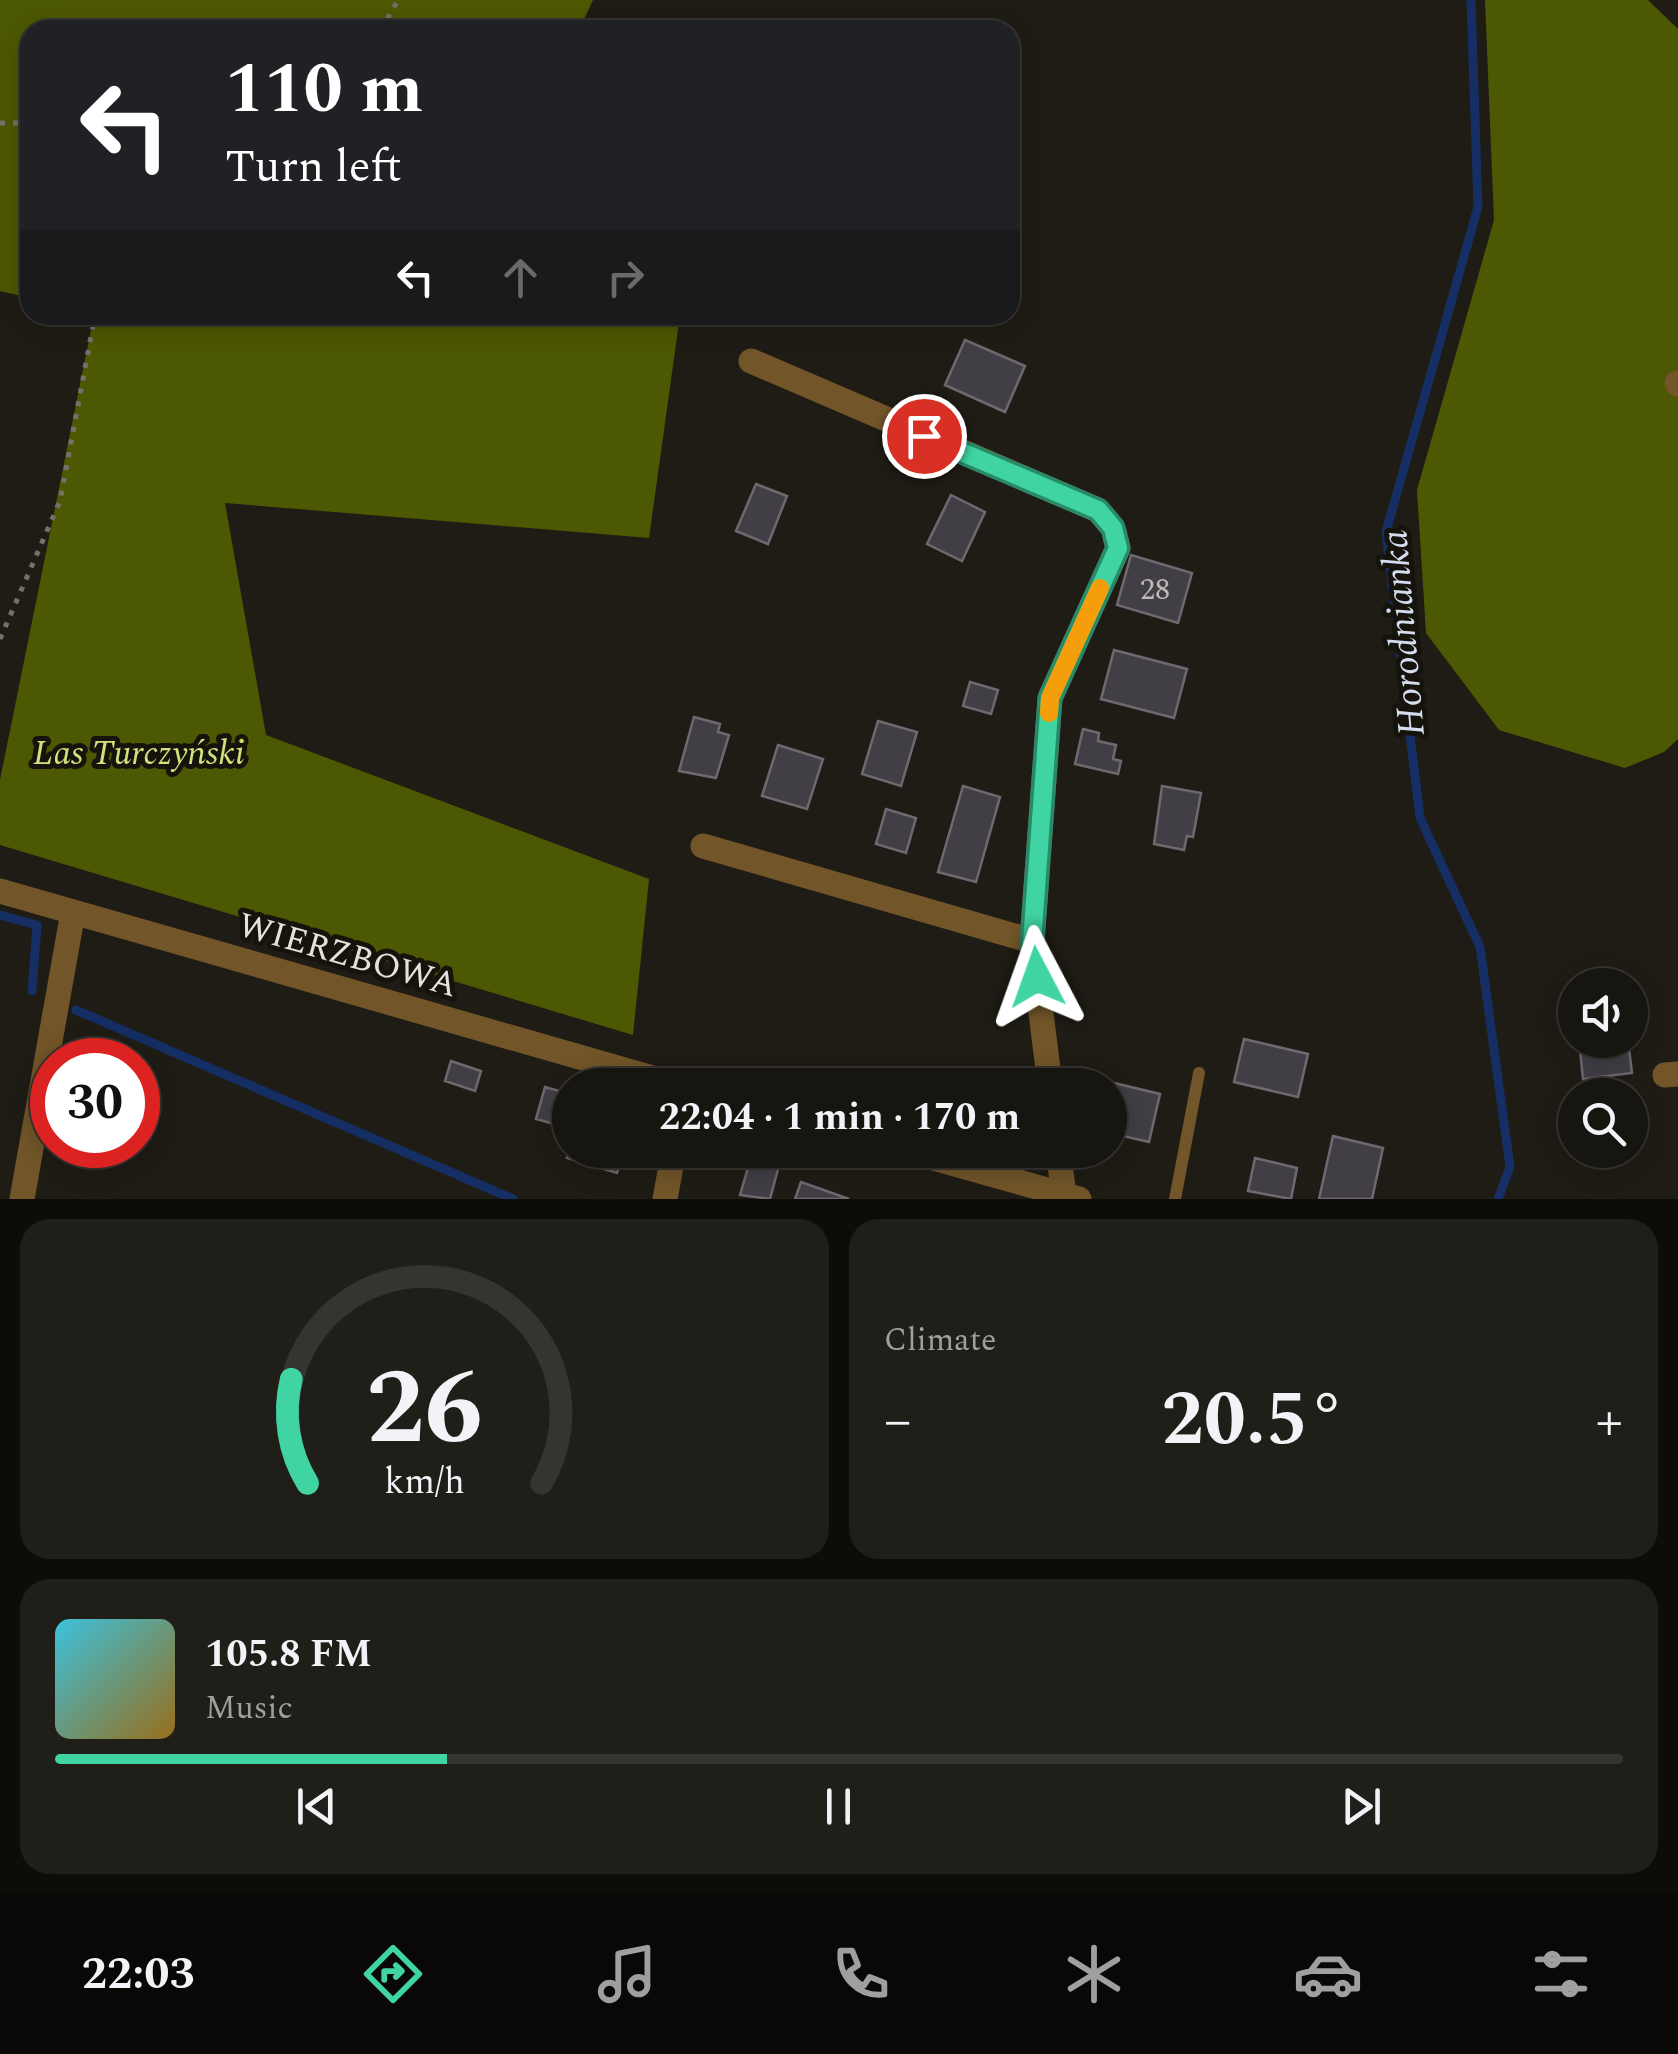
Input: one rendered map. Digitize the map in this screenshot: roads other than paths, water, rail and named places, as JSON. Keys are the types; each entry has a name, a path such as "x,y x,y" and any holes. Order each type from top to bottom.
{"street":[{"path":"751,362 1098,510 1113,528 1118,548 1050,698 1032,942 1048,1068"},
{"path":"704,846 1032,942"},
{"name":"WIERZBOWA","path":"0,891 618,1068"},
{"path":"22,1199 73,912"},
{"path":"665,1199 671,1168"},
{"path":"950,1168 1002,1189 1071,1197 1063,1168"}],"lane":[{"path":"1175,1199 1199,1073"}],"waterway":[{"name":"Horodnianka","path":"1471,0 1478,207 1386,532 1420,818 1480,947 1510,1167 1498,1199"},
{"path":"0,915 37,925 32,991"},
{"path":"76,1010 513,1199"}],"park label":[{"name":"Las Turczyński","path":"139,752"}]}
